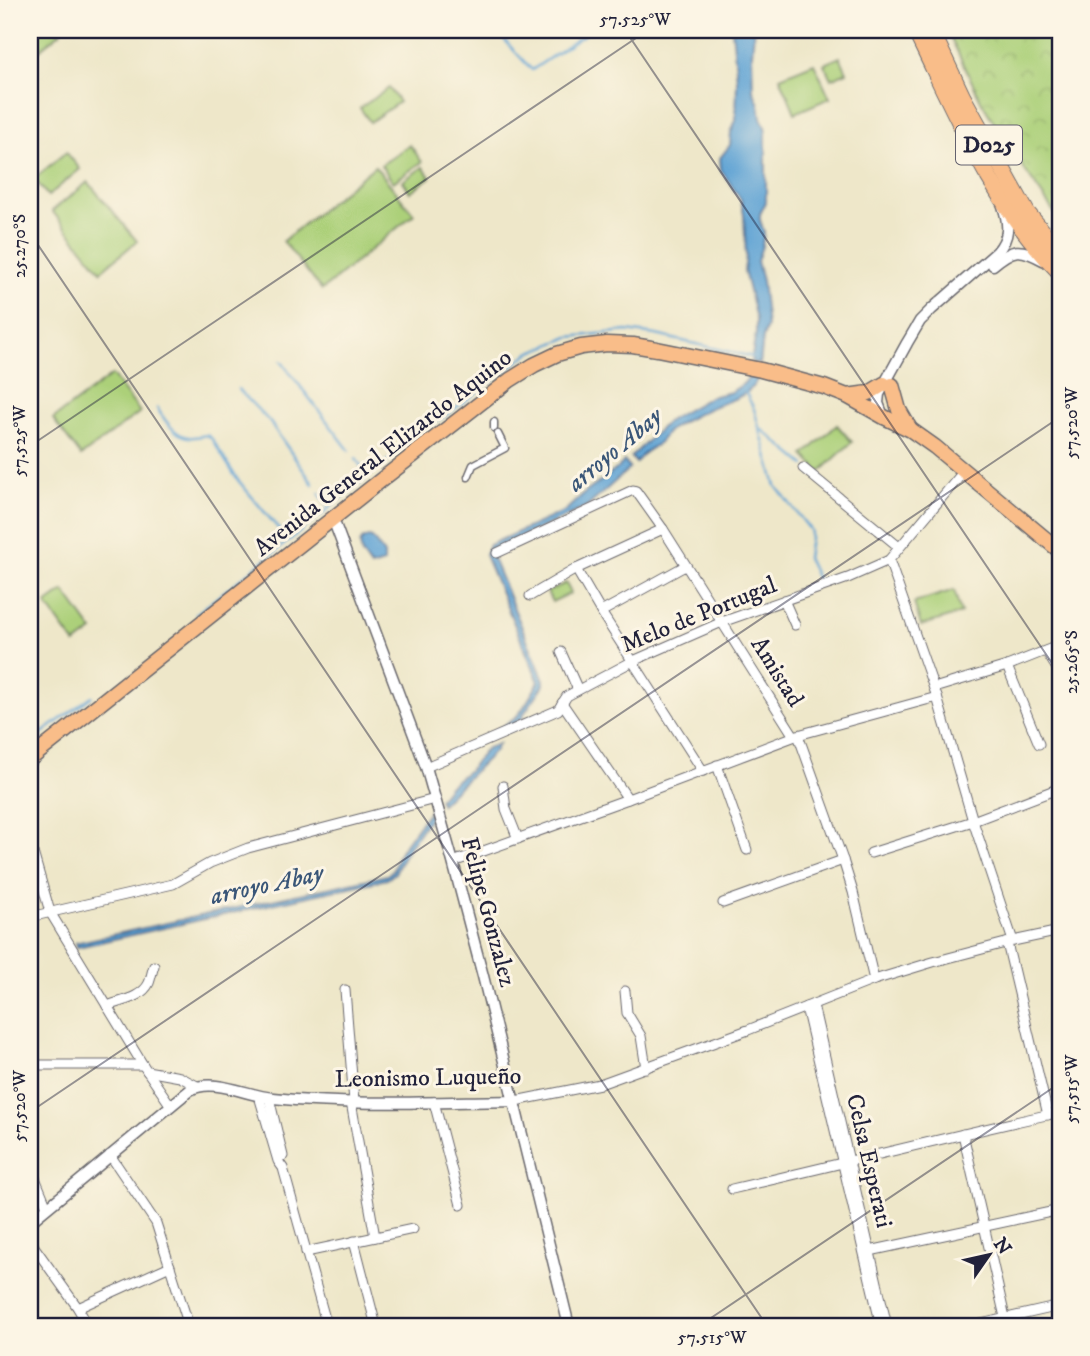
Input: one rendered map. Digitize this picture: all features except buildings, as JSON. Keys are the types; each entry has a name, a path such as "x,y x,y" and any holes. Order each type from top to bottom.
{"highway":[{"name":"D025","path":"915,30 980,162 1024,232 1059,258"},
{"name":"D025","path":"931,30 962,96 1027,213 1059,258"}],"main road":[{"name":"Avenida General Elizardo Aquino","path":"30,759 510,380 534,365 581,346 633,345 754,368 847,396 911,430 965,470 1060,551"},
{"path":"847,396 869,393 888,384 911,430"}],"street":[{"path":"888,384 906,342 920,321 1006,241 1007,222 998,190"},
{"path":"878,412 877,398 922,330 937,313 1010,252 1020,250 1059,258"},
{"path":"468,477 474,465 496,453 498,432"},
{"path":"803,468 899,547"},
{"name":"Melo de Portugal","path":"426,767 558,710 567,696 578,690 722,622 848,578 889,560 965,470"},
{"name":"Amistad","path":"497,553 634,490 637,492 796,736 843,860 874,980"},
{"name":"Felipe Gonzalez","path":"333,519 426,767 453,862 569,1326"},
{"path":"530,596 576,569 663,529"},
{"path":"889,560 936,693 1010,942 1048,1115"},
{"path":"601,612 685,566"},
{"path":"576,569 703,771"},
{"path":"784,600 795,625"},
{"path":"453,862 796,736 936,693 1060,645"},
{"path":"1046,651 1060,673"},
{"path":"561,652 578,690"},
{"path":"1007,666 1039,744"},
{"path":"562,703 628,799"},
{"path":"717,765 747,850"},
{"path":"503,786 506,809 518,839"},
{"path":"872,853 974,821 1060,788"},
{"path":"30,917 173,884 210,863 248,848 435,799"},
{"path":"30,842 50,912 171,1106"},
{"path":"723,903 843,860"},
{"name":"Leonismo Luqueño","path":"197,1086 217,1086 264,1097 353,1102 514,1101 600,1084 874,980 1010,942 1060,932"},
{"path":"107,1006 144,990 154,966"},
{"path":"345,990 353,1102 375,1237"},
{"path":"625,991 627,1013 641,1036 646,1068"},
{"name":"Celsa Esperati","path":"810,1006 887,1326"},
{"path":"30,1065 145,1068 180,1077 197,1086 30,1222"},
{"path":"264,1097 284,1160 283,1168 327,1326"},
{"path":"434,1102 461,1205"},
{"path":"732,1189 1060,1112"},
{"path":"963,1133 1006,1322"},
{"path":"110,1155 156,1223 189,1326"},
{"path":"30,1166 47,1207"},
{"path":"867,1251 1060,1210"},
{"path":"306,1252 413,1228"},
{"path":"30,1241 88,1326"},
{"path":"354,1241 376,1326"},
{"name":"Celsa Esperati","path":"867,1251 881,1326"},
{"path":"78,1308 170,1266"},
{"path":"972,1326 1006,1322 1060,1306"}],"green space":[{"path":"36,30 61,32 36,53 30,45 30,35"},
{"path":"947,30 1060,30 1060,221 982,103"},
{"path":"840,57 847,72 831,79 824,64"},
{"path":"814,63 830,98 795,113 780,77"},
{"path":"389,88 399,102 370,122 360,108"},
{"path":"410,145 422,162 393,182 381,165"},
{"path":"66,152 80,169 48,196 34,179"},
{"path":"375,166 414,214 322,290 283,241"},
{"path":"423,167 430,177 410,192 403,181"},
{"path":"88,182 137,241 101,271 52,211"},
{"path":"112,375 140,412 81,456 53,419"},
{"path":"837,425 852,442 820,472 804,455"},
{"path":"566,583 571,593 552,602 547,592"},
{"path":"954,590 961,613 921,626 914,603"},
{"path":"64,591 93,631 75,644 46,604"}],"water":[{"path":"732,30 754,30 753,90 766,133 766,202 760,214 764,232 757,261 767,326 760,364 751,362 756,319 744,271 746,256 741,200 721,170 720,158 730,145 736,120 737,80"},
{"path":"751,375 758,376 747,392 675,426 636,463 631,457 668,421 710,397 731,392"},
{"path":"624,461 630,468 587,507 495,547 491,554 544,680 544,685 523,718 494,733 517,716 539,682 487,560 485,554 489,545 565,511"},
{"path":"368,537 372,538 384,554 384,563 371,567 362,554 360,544"},
{"path":"498,744 494,752 441,804 439,799 450,785 469,770 487,748"},
{"path":"429,811 430,817 395,873 387,879 77,947 75,943 387,875 393,870 400,851"}],"waterway":[{"path":"495,30 532,70 591,30"},
{"path":"420,432 529,353 569,337 627,331 753,357"},
{"path":"281,361 349,450"},
{"path":"238,389 269,421 313,484"},
{"path":"745,391 754,409 776,486 811,531 807,558 818,581"},
{"path":"157,408 170,426 183,436 207,435 212,439 237,479 288,540"},
{"path":"759,427 805,465"},
{"path":"196,614 400,450"},
{"path":"356,459 367,474"},
{"path":"319,493 329,507"},
{"path":"30,742 92,696"}],"water label":[{"name":"arroyo Abay","path":"615,450"},
{"name":"arroyo Abay","path":"267,885"}]}
